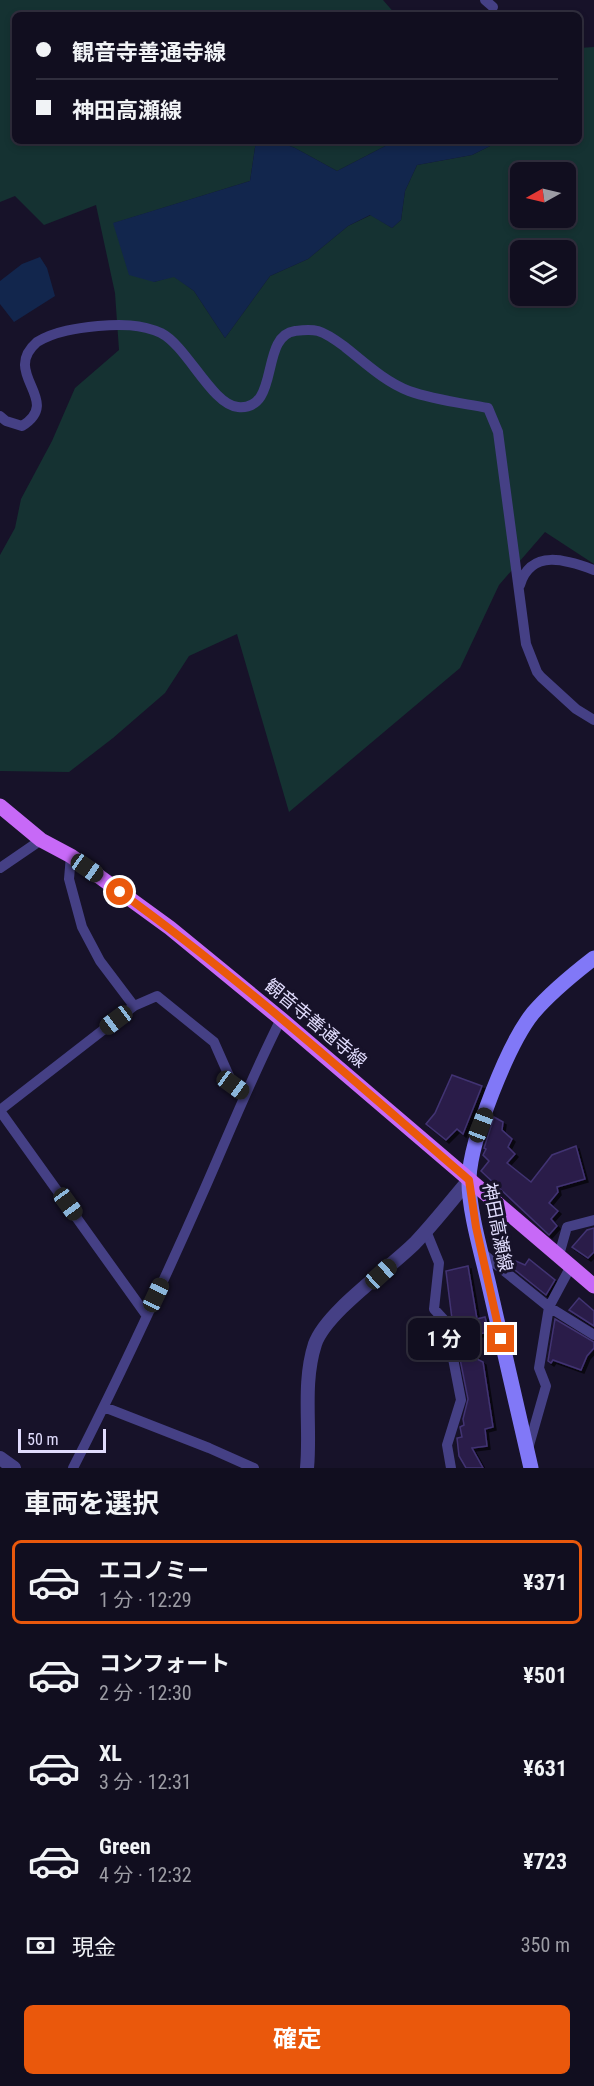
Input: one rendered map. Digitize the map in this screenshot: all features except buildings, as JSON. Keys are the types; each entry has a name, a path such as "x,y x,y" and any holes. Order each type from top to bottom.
{"main road":[{"name":"観音寺善通寺線","path":"0,806 41,840 71,856 170,927 594,1286"},
{"name":"神田高瀬線","path":"531,1468 482,1253 469,1180 474,1144 516,1042 532,1015 551,993 594,958"}],"street":[{"path":"0,416 6,421 22,426 33,419 36,411 34,398 20,372 24,355 38,342 74,328 116,325 140,326 162,334 179,347 214,392 227,403 237,407 254,404 260,397 269,379 275,350 284,336 291,331 309,329 332,338 380,374 407,390 488,408 498,432 526,644 537,672 576,709 594,720"},
{"path":"519,588 524,573 534,564 544,560 555,559 594,570"},
{"path":"0,868 41,840"},
{"path":"71,856 69,879 82,927 100,961 134,1006"},
{"path":"147,1316 0,1110 134,1006 157,996 214,1042 233,1085 245,1094"},
{"path":"73,1468 147,1316 245,1094 281,1019"},
{"path":"307,1468 309,1384 316,1341 332,1317 426,1231 469,1180"},
{"path":"559,1255 567,1227 594,1220"},
{"path":"426,1231 439,1263 434,1309 446,1322 461,1400 447,1445 451,1468"},
{"path":"482,1253 549,1307 594,1335"},
{"path":"527,1452 546,1386 539,1368 549,1307 571,1266"},
{"path":"104,1407 254,1468"},
{"path":"0,1458 14,1468"}],"green space":[{"path":"0,0 383,0 393,12 12,12 12,144 256,144 250,181 114,223 154,282 174,276 194,291 225,338 270,276 308,259 348,226 371,215 392,228 401,220 405,191 417,165 472,155 494,144 582,144 582,48 594,47 594,564 545,532 499,585 460,668 289,812 237,634 189,656 165,693 69,772 0,771 0,555 15,528 21,499 52,441 75,388 119,350 115,293 96,205 44,225 15,196 0,202"},
{"path":"284,144 389,144 337,171"}],"water":[{"path":"256,144 284,144 337,171 389,144 494,144 472,155 417,165 405,191 401,220 392,228 370,215 348,226 308,259 270,276 225,338 194,291 174,277 154,282 129,275 113,223 250,181"},
{"path":"40,257 47,268 55,296 14,322 0,304 0,281 22,264"}],"route":[{"path":"120,892 170,927 469,1180 476,1227 501,1339"}]}
